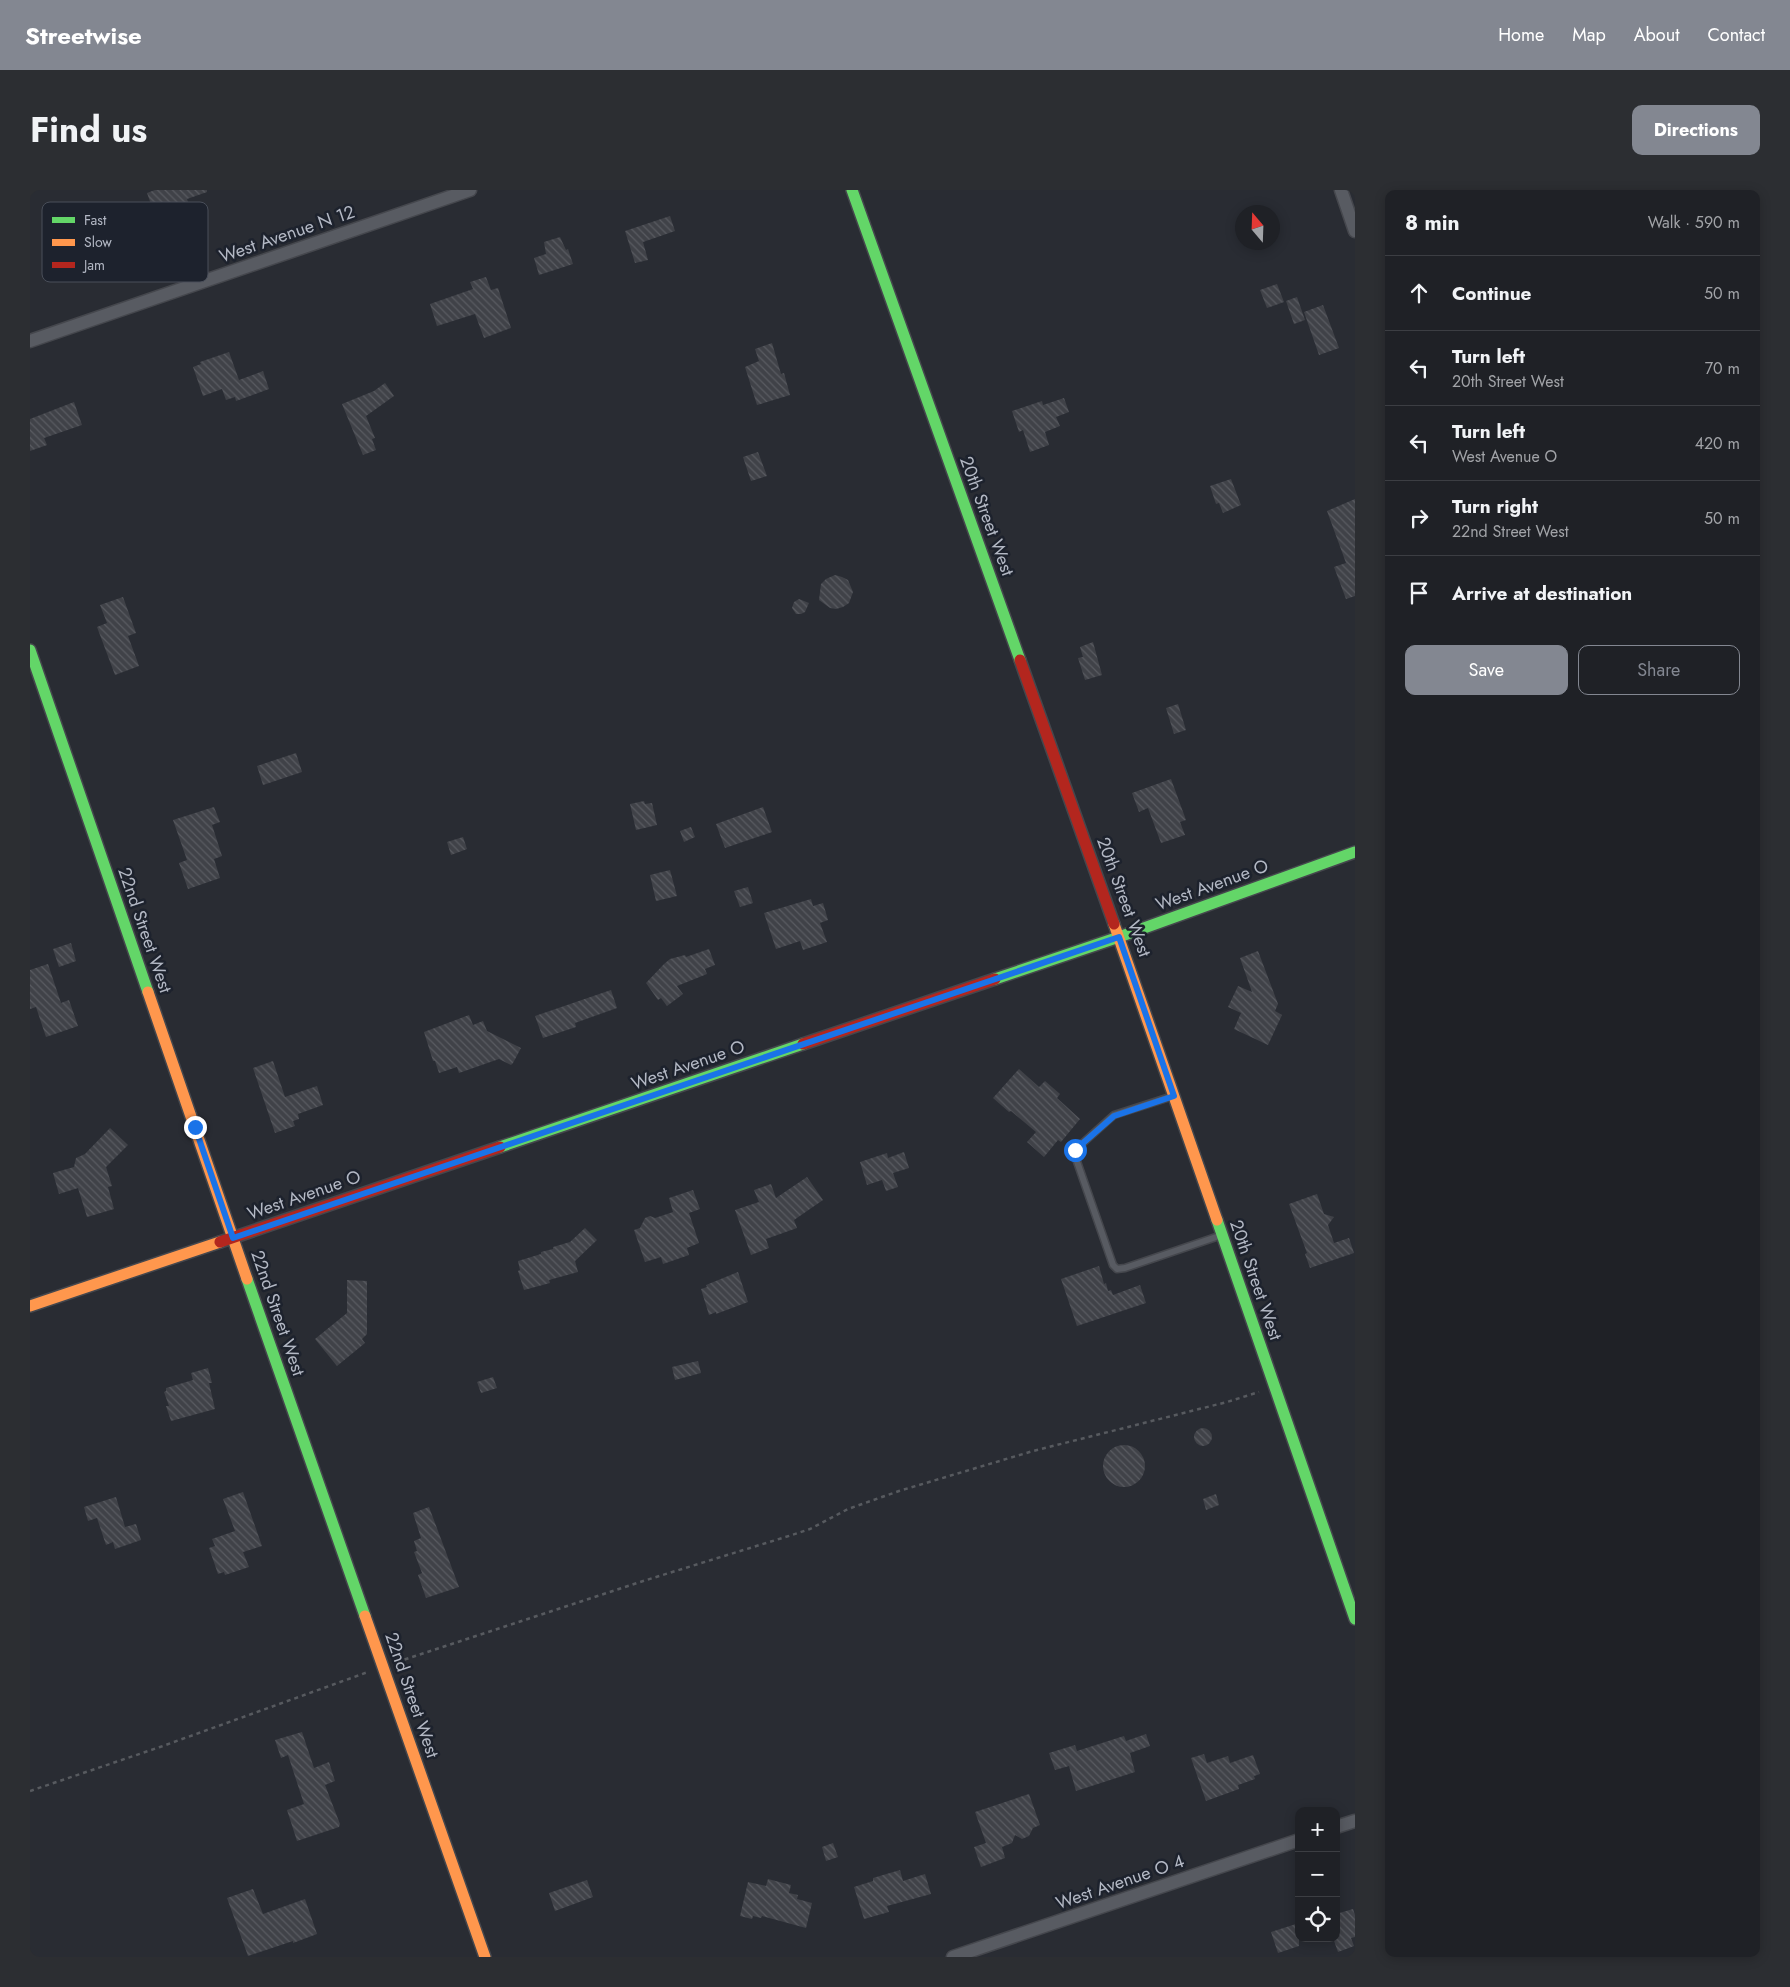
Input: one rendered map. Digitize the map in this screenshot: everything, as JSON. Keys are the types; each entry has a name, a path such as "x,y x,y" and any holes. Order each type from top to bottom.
{"street":[{"name":"West Avenue N 12","path":"208,280 470,190"},
{"name":"20th Street West","path":"852,190 1119,937 1355,1619"},
{"path":"1341,190 1355,231"},
{"name":"West Avenue N 12","path":"30,341 202,282"},
{"name":"22nd Street West","path":"30,650 233,1238 485,1957"},
{"name":"West Avenue O","path":"30,1306 1119,937 1355,852"},
{"path":"1340,1827 1355,1821"},
{"name":"West Avenue O 4","path":"953,1957 1295,1841"}],"lane":[{"path":"1174,1096 1114,1116 1075,1150 1113,1265 1117,1269 1125,1268 1223,1235"}],"path":[{"path":"30,1791 160,1747 383,1667 640,1582 810,1529 848,1509 899,1491 1033,1451 1275,1388"}],"building":[{"path":"155,190 207,190 207,192 187,199 188,202 150,202 147,193"},
{"path":"670,216 675,231 643,242 648,260 635,263 625,231"},
{"path":"560,237 566,250 568,249 573,264 539,275 534,258 546,254 544,242"},
{"path":"486,277 491,290 498,288 511,328 484,338 475,314 437,326 430,304 473,289 470,282"},
{"path":"1277,284 1284,302 1267,308 1260,290"},
{"path":"1297,297 1305,320 1294,324 1286,301"},
{"path":"1323,305 1339,348 1319,355 1304,312"},
{"path":"772,343 781,374 784,373 790,395 757,405 745,367 759,361 755,349"},
{"path":"229,352 239,380 263,371 269,389 236,401 235,397 226,400 222,389 203,396 193,367 201,364 200,362"},
{"path":"385,383 394,396 366,416 375,438 372,439 376,450 363,455 342,404 374,391"},
{"path":"1064,398 1069,412 1056,417 1060,426 1045,432 1049,445 1030,452 1023,430 1019,432 1012,411 1042,401 1043,405"},
{"path":"74,402 82,425 44,438 47,445 30,451 30,419"},
{"path":"758,452 767,476 751,481 743,457"},
{"path":"1231,479 1241,505 1223,513 1219,503 1216,504 1210,486"},
{"path":"1355,499 1355,596 1346,599 1334,567 1346,563 1327,511"},
{"path":"835,575 848,580 853,592 849,603 836,609 830,608 819,600 821,584 826,579"},
{"path":"123,597 136,633 128,636 139,666 115,675 97,627 107,623 100,605"},
{"path":"799,599 809,603 805,612 796,614 792,608 794,602"},
{"path":"1093,642 1102,675 1085,680 1078,658 1083,657 1080,647"},
{"path":"1178,704 1186,730 1174,734 1166,708"},
{"path":"296,753 302,772 263,785 257,766"},
{"path":"1171,779 1186,820 1180,822 1185,835 1161,843 1148,808 1139,812 1132,793"},
{"path":"644,801 645,804 652,803 657,825 636,830 630,804"},
{"path":"214,807 220,822 212,825 222,856 214,859 220,878 188,889 179,863 187,860 173,820"},
{"path":"763,807 772,832 725,848 716,824"},
{"path":"691,827 695,837 684,842 680,831"},
{"path":"463,837 467,849 451,855 447,842"},
{"path":"670,870 677,896 656,901 650,875"},
{"path":"748,887 753,903 740,907 734,891"},
{"path":"811,899 813,906 823,903 828,920 820,923 827,942 803,950 800,941 776,949 764,913"},
{"path":"71,943 76,961 59,967 53,949"},
{"path":"709,949 715,965 705,969 707,974 677,986 683,994 667,1006 661,998 658,1000 646,983 664,964 670,959 685,955 686,957"},
{"path":"1258,951 1278,1004 1275,1011 1282,1015 1268,1045 1234,1029 1241,1013 1228,1007 1238,986 1252,992 1240,958"},
{"path":"48,964 61,1003 69,1000 78,1026 46,1037 36,1007 30,1009 30,970"},
{"path":"611,990 617,1008 575,1023 576,1027 543,1038 535,1016"},
{"path":"469,1015 473,1025 483,1021 487,1031 521,1048 511,1065 499,1059 459,1073 457,1067 439,1073 435,1061 433,1061 424,1032"},
{"path":"273,1061 285,1097 317,1086 323,1105 298,1114 299,1119 293,1121 295,1126 275,1133 253,1068"},
{"path":"1019,1069 1039,1087 1045,1081 1060,1094 1057,1098 1080,1119 1061,1142 1058,1140 1044,1157 1027,1142 1036,1132 993,1098"},
{"path":"110,1128 128,1145 106,1167 112,1186 108,1187 114,1209 87,1217 78,1188 59,1194 53,1173 74,1167 76,1158 85,1154"},
{"path":"904,1152 909,1168 893,1173 898,1187 886,1191 882,1180 867,1185 860,1162 887,1153 888,1158"},
{"path":"807,1177 823,1200 794,1220 797,1228 766,1239 769,1248 751,1255 735,1210 759,1202 754,1190 771,1184 776,1198"},
{"path":"693,1190 700,1209 689,1213 699,1243 687,1248 689,1255 663,1264 661,1257 645,1262 634,1230 640,1228 645,1218 650,1216 655,1218 673,1212 669,1198"},
{"path":"1317,1194 1324,1214 1334,1217 1328,1225 1334,1243 1349,1238 1354,1253 1310,1268 1305,1254 1307,1253 1289,1204"},
{"path":"585,1228 597,1240 575,1261 578,1272 549,1280 550,1283 524,1290 518,1271 520,1270 518,1261 570,1242"},
{"path":"1099,1266 1104,1284 1106,1283 1108,1291 1111,1290 1113,1295 1140,1285 1146,1303 1077,1326 1061,1279"},
{"path":"738,1272 748,1302 709,1315 701,1289 707,1287 706,1285"},
{"path":"347,1280 367,1281 367,1334 362,1339 365,1343 337,1366 315,1339 347,1313"},
{"path":"698,1361 701,1373 675,1380 672,1367"},
{"path":"208,1368 212,1383 209,1383 215,1409 171,1421 166,1406 169,1406 164,1392 166,1388 193,1380 191,1373"},
{"path":"493,1377 497,1388 481,1393 477,1382"},
{"path":"1203,1428 1209,1431 1212,1437 1209,1443 1203,1446 1197,1443 1194,1437 1197,1431"},
{"path":"1124,1445 1139,1451 1145,1466 1139,1481 1124,1487 1109,1481 1103,1466 1109,1451"},
{"path":"243,1492 262,1546 243,1552 249,1567 225,1575 224,1572 218,1574 209,1548 215,1546 212,1539 235,1531 223,1499"},
{"path":"1216,1494 1219,1505 1206,1510 1203,1499"},
{"path":"116,1497 125,1527 136,1524 141,1540 115,1549 113,1542 106,1545 97,1518 88,1521 84,1507"},
{"path":"429,1507 459,1587 426,1598 418,1575 422,1573 414,1552 417,1551 414,1541 421,1538 413,1513"},
{"path":"302,1732 314,1768 329,1762 335,1781 325,1785 340,1824 339,1827 297,1841 287,1810 304,1804 288,1755 281,1758 275,1740"},
{"path":"1146,1734 1150,1746 1130,1753 1135,1772 1076,1791 1069,1766 1055,1770 1049,1753 1075,1745 1077,1751 1124,1736 1126,1741"},
{"path":"1204,1754 1207,1763 1228,1756 1230,1763 1253,1755 1260,1774 1254,1776 1255,1779 1238,1785 1239,1789 1206,1801 1191,1758"},
{"path":"1029,1794 1040,1825 1033,1828 1029,1836 1022,1839 1015,1835 1012,1843 1002,1847 1005,1858 981,1867 974,1847 986,1843 975,1812"},
{"path":"833,1843 838,1857 826,1861 822,1847"},
{"path":"900,1870 903,1881 925,1874 931,1894 887,1906 889,1912 864,1919 854,1887 873,1881 873,1878"},
{"path":"768,1879 791,1885 789,1893 798,1895 797,1899 812,1903 806,1928 762,1916 761,1918 753,1916 752,1919 740,1916 748,1882 766,1886"},
{"path":"587,1880 593,1897 555,1911 549,1893"},
{"path":"253,1889 263,1914 305,1899 317,1934 248,1956 227,1898"},
{"path":"1353,1909 1355,1915 1355,1937 1351,1938 1354,1946 1338,1952 1334,1942 1340,1942 1340,1913"},
{"path":"1295,1924 1295,1942 1299,1942 1299,1946 1278,1953 1271,1932"}],"traffic: fast":[{"path":"852,190 1020,660"},
{"path":"30,650 148,992"},
{"path":"995,979 1119,937 1355,852"},
{"path":"500,1147 803,1044"},
{"path":"1217,1220 1355,1619"},
{"path":"247,1279 365,1616"}],"traffic: slow":[{"path":"1114,924 1217,1220"},
{"path":"148,992 247,1279"},
{"path":"30,1306 220,1242"},
{"path":"365,1616 485,1957"}],"traffic: jam":[{"path":"1020,660 1114,924"},
{"path":"803,1044 995,979"},
{"path":"220,1242 500,1147"}],"route":[{"path":"195,1127 233,1238 1119,937 1174,1096 1114,1116 1075,1150"}]}
